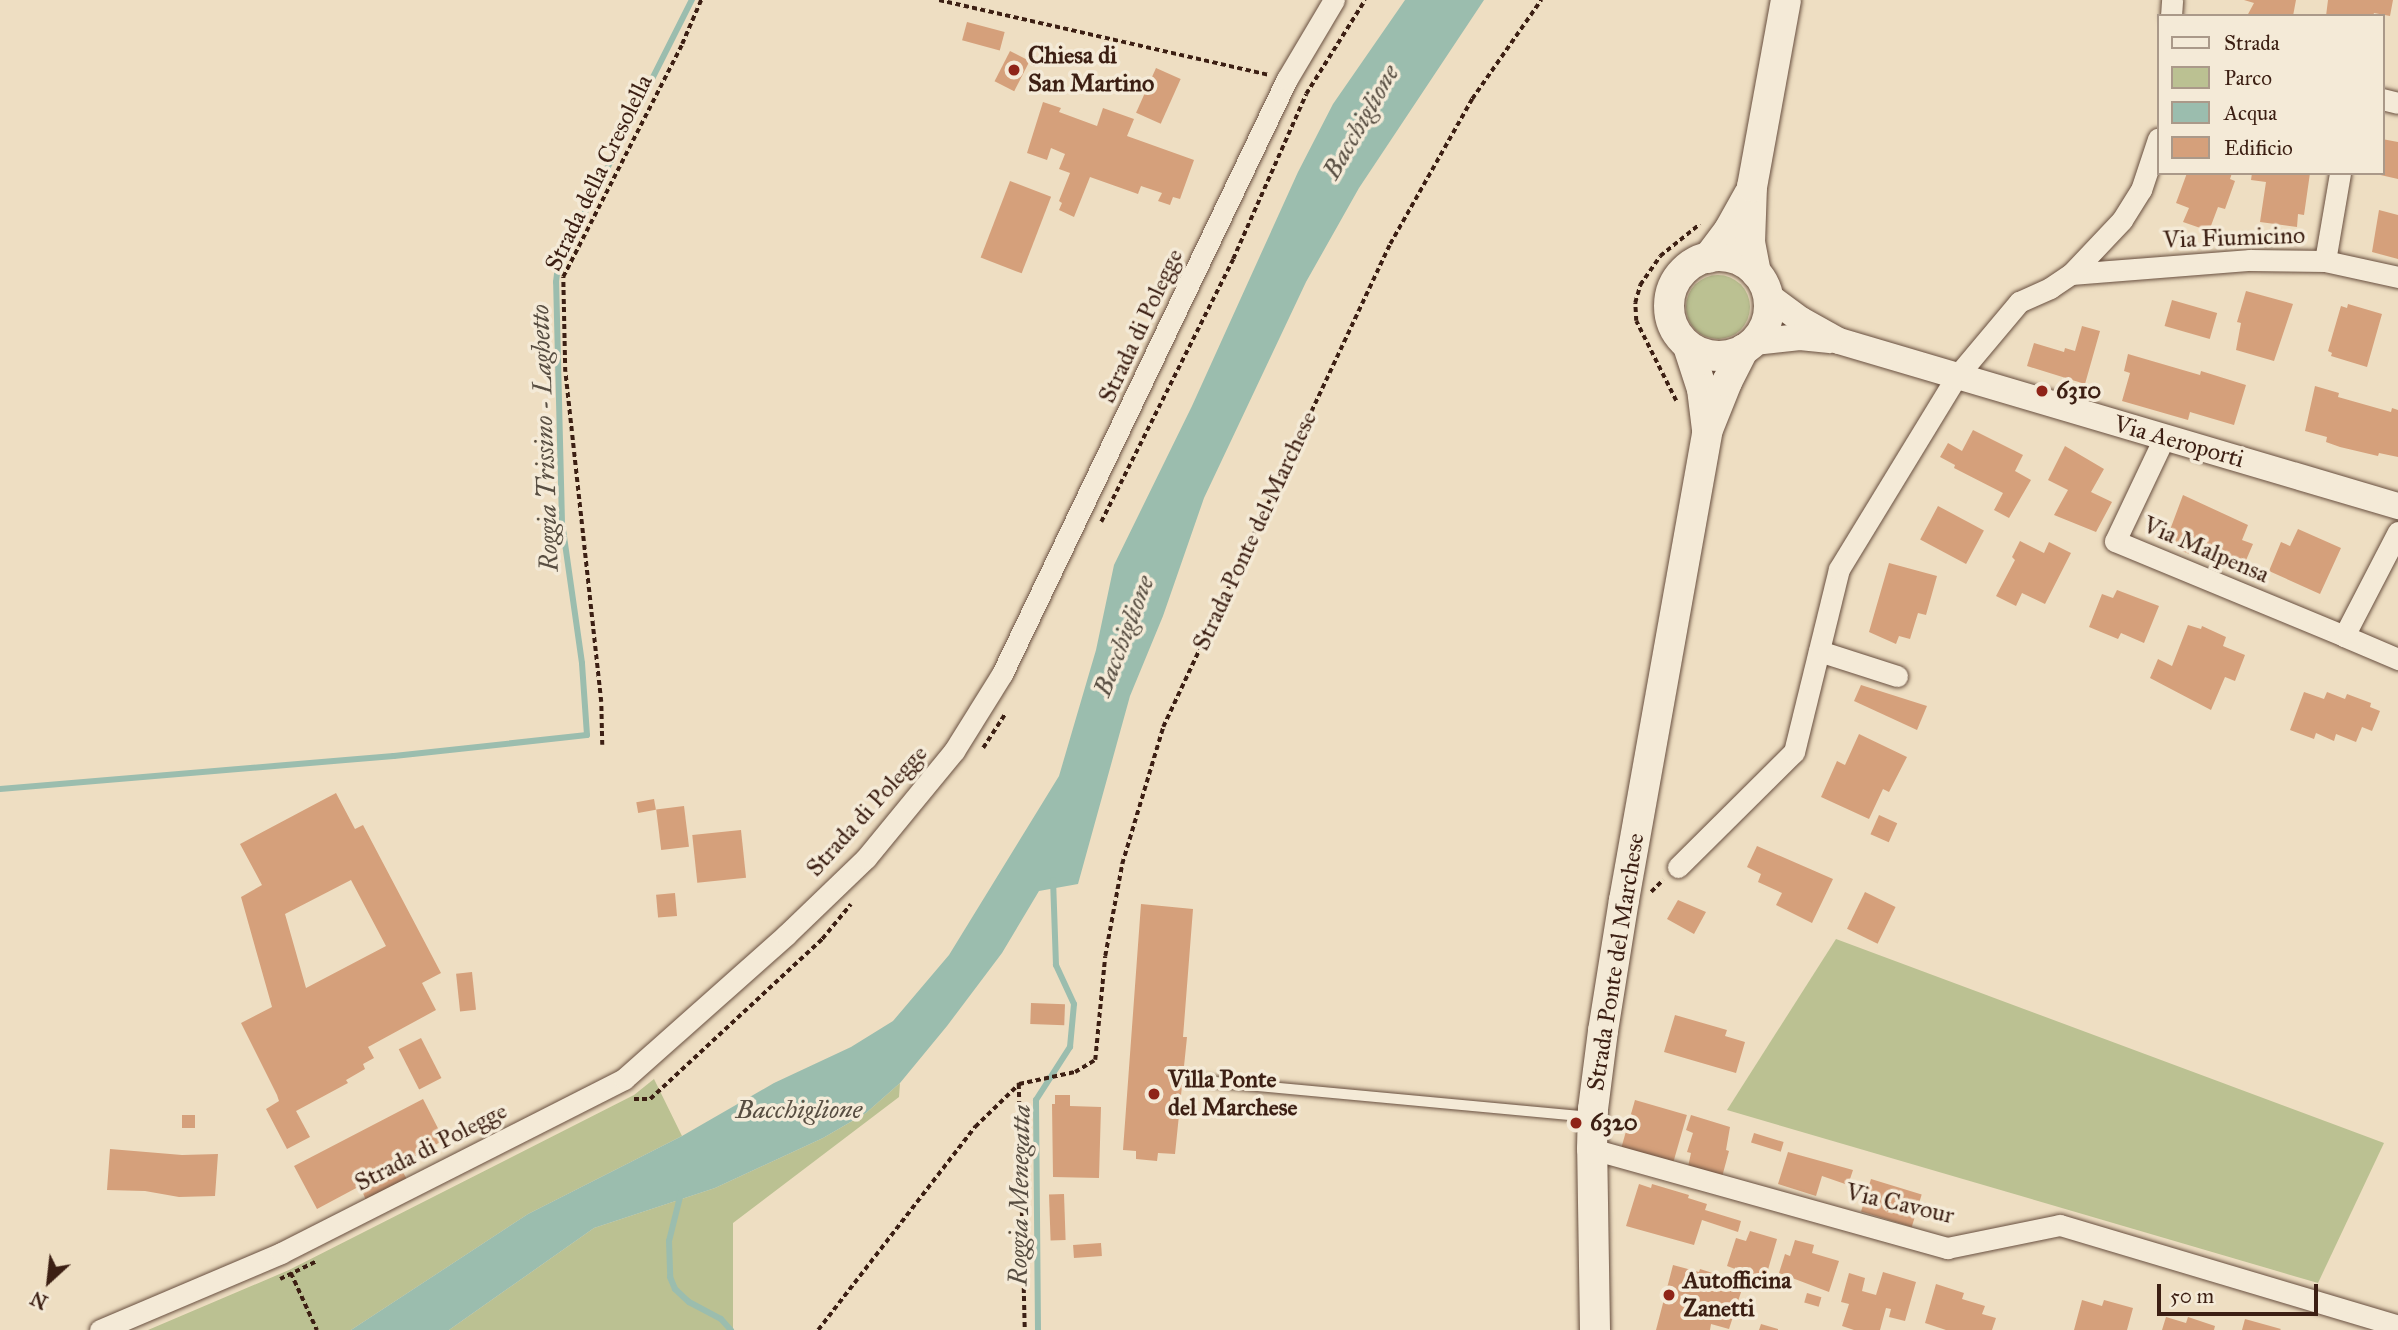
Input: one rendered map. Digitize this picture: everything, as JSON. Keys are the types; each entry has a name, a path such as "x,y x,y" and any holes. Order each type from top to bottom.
{"main road":[{"name":"Strada Ponte del Marchese","path":"1595,1330 1593,1118 1624,900 1707,432 1727,382 1767,320 1762,284 1750,243 1752,187 1786,0"},
{"name":"Strada Ponte del Marchese","path":"1707,432 1702,389 1688,346 1672,323 1670,295 1684,271 1708,258 1729,230 1752,187"},
{"path":"1708,258 1734,259 1762,284"},
{"path":"1688,346 1716,356 1749,346"}],"street":[{"name":"Strada di Polegge","path":"100,1330 281,1253 624,1079 786,936 866,858 954,751 1002,674 1287,79 1334,0"},
{"name":"Strada Ponte del Marchese","path":"1678,867 1794,751 1839,569 1957,376 2019,302 2050,288 2071,274 2122,220 2141,190 2156,145"},
{"path":"2325,261 2340,175"},
{"name":"Via Fiumicino","path":"2071,274 2250,260 2325,261 2398,277"},
{"name":"Via Aeroporti","path":"1762,284 1801,320 1839,341"},
{"name":"Via Aeroporti","path":"1749,346 1800,337 1839,341 2398,506"},
{"name":"Via Malpensa","path":"2164,438 2115,541 2398,659"},
{"path":"2344,636 2398,533"},
{"path":"1819,651 1898,676"},
{"name":"Via Cavour","path":"1592,1149 1947,1248 2060,1225 2398,1326"}],"lane":[{"path":"1193,1080 1593,1118"}],"path":[{"name":"Strada della Cresolella","path":"602,745 601,702 565,372 563,277 682,44 701,0"},
{"path":"939,0 1287,79"},
{"name":"Strada Ponte del Marchese","path":"1019,1084 1075,1072 1095,1060 1105,956 1122,864 1163,727 1390,244 1472,99 1541,0"},
{"path":"1657,357 1636,321 1636,294 1660,256 1702,222"},
{"path":"818,1330 975,1127 1019,1084"},
{"path":"1019,1084 1025,1330"},
{"path":"292,1275 317,1330"}],"green space":[{"path":"1718,275 1736,281 1744,289 1750,307 1744,325 1736,333 1718,339 1700,333 1692,325 1686,307 1692,289 1700,281"},
{"path":"1836,939 2384,1143 2318,1283 1727,1110"},
{"path":"654,1079 682,1136 528,1214 351,1330 148,1330 289,1270 634,1095"},
{"path":"900,1083 899,1097 733,1223 733,1330 449,1330 594,1228 715,1188 823,1138 866,1113"}],"water":[{"name":"Bacchiglione","path":"1405,0 1484,0 1359,188 1306,282 1204,498 1163,616 1130,696 1078,884 1039,891 1002,953 947,1026 900,1083 866,1113 823,1138 715,1188 594,1228 449,1330 351,1330 528,1214 682,1136 774,1083 851,1047 893,1021 949,955 1059,776 1096,650 1114,565 1192,406 1298,172 1333,104"}],"building":[{"path":"2244,0 2296,0 2293,14 2248,14 2254,3"},
{"path":"2328,0 2393,0 2390,16 2374,13 2326,14"},
{"path":"967,22 1005,32 1000,50 962,40"},
{"name":"Chiesa di San Martino","path":"1010,51 1030,61 1014,91 995,81"},
{"path":"1156,68 1181,79 1161,124 1136,113"},
{"path":"1043,102 1061,108 1059,112 1097,126 1103,108 1134,119 1127,136 1194,160 1180,199 1173,197 1170,205 1158,201 1162,193 1141,186 1138,194 1090,177 1074,217 1059,210 1062,203 1059,201 1070,173 1059,169 1065,154 1051,148 1047,160 1027,153"},
{"path":"2384,139 2398,142 2398,179 2380,175 2384,175"},
{"path":"2186,175 2231,175 2230,179 2235,181 2225,209 2218,207 2209,231 2183,222 2189,208 2176,203"},
{"path":"2252,175 2310,175 2304,215 2298,214 2297,227 2260,222 2266,182 2251,180"},
{"path":"1010,181 1051,197 1022,273 981,258"},
{"path":"2379,210 2398,215 2398,259 2372,252"},
{"path":"2246,291 2293,304 2274,361 2236,350 2241,323 2237,322"},
{"path":"2172,300 2217,313 2210,339 2165,326"},
{"path":"2348,304 2382,314 2367,367 2331,356 2332,353 2328,351 2341,306 2347,308"},
{"path":"2082,326 2100,331 2085,384 2027,366 2034,343 2064,352 2065,348 2075,351"},
{"path":"2128,354 2200,375 2201,371 2246,385 2234,425 2190,412 2188,420 2122,401 2130,373 2124,371"},
{"path":"2315,386 2339,393 2338,397 2391,412 2392,408 2398,410 2398,457 2379,453 2378,456 2340,447 2326,442 2327,437 2305,431"},
{"path":"1973,430 2023,455 2015,471 2031,480 2009,518 1994,510 2003,493 1954,468 1955,465 1940,457 1948,443 1962,451"},
{"path":"2065,446 2104,469 2091,492 2112,502 2096,532 2054,515 2068,490 2048,480"},
{"path":"2183,495 2248,525 2242,540 2253,544 2244,565 2233,560 2231,565 2217,559 2215,565 2182,551 2184,546 2167,538"},
{"path":"1938,506 1984,530 1966,564 1920,540"},
{"path":"2298,529 2341,548 2320,594 2269,571 2281,542 2290,546"},
{"path":"2020,541 2044,553 2049,542 2071,553 2045,604 2022,593 2016,606 1996,596 2015,560 2012,557"},
{"path":"1889,563 1937,576 1926,615 1918,613 1910,639 1899,636 1896,644 1869,632"},
{"path":"2117,590 2159,606 2144,643 2121,633 2118,639 2089,627 2102,594 2113,598"},
{"path":"2188,625 2201,629 2202,626 2226,637 2223,646 2245,655 2235,681 2225,677 2211,710 2150,678 2158,659 2172,666"},
{"path":"1861,685 1927,706 1917,730 1854,701"},
{"path":"2304,692 2324,699 2327,692 2345,699 2347,694 2371,703 2370,707 2380,711 2372,731 2362,727 2356,742 2336,734 2334,741 2316,733 2314,739 2290,730"},
{"path":"1859,734 1907,757 1889,792 1883,789 1869,819 1821,797 1837,761 1845,765"},
{"path":"336,793 355,829 363,825 441,973 422,983 436,1010 368,1047 374,1058 363,1064 365,1069 346,1080 348,1083 296,1111 310,1137 287,1149 266,1109 279,1101 277,1095 241,1023 272,1007 241,897 262,885 240,844","holes":["351,880 386,946 306,988 285,914"]},
{"path":"654,799 656,810 638,813 636,802"},
{"path":"684,806 689,847 661,850 656,809"},
{"path":"1879,815 1897,823 1889,842 1870,834"},
{"path":"741,830 746,878 697,883 692,835"},
{"path":"1757,846 1833,879 1812,923 1776,905 1782,893 1758,882 1761,874 1747,867"},
{"path":"1865,892 1896,907 1878,944 1847,929"},
{"path":"675,893 677,916 658,918 656,895"},
{"path":"1678,900 1706,912 1694,934 1667,919"},
{"path":"1141,904 1193,909 1183,1037 1187,1037 1175,1154 1158,1153 1157,1161 1136,1159 1136,1151 1123,1150"},
{"path":"472,972 476,1010 460,1011 456,974"},
{"path":"1031,1003 1065,1004 1064,1025 1030,1024"},
{"path":"1675,1015 1727,1030 1725,1036 1745,1042 1736,1073 1664,1052"},
{"path":"421,1038 441,1078 419,1089 399,1049"},
{"path":"1055,1095 1070,1095 1070,1106 1101,1107 1099,1178 1053,1177 1052,1104 1055,1104"},
{"path":"423,1099 444,1140 399,1165 409,1183 368,1205 360,1186 317,1209 294,1166"},
{"path":"1635,1100 1687,1115 1673,1165 1621,1150"},
{"path":"182,1115 195,1115 195,1128 182,1128"},
{"path":"1691,1115 1730,1127 1726,1150 1729,1151 1722,1177 1688,1167 1691,1153 1687,1152 1693,1133 1686,1130"},
{"path":"1754,1133 1784,1142 1781,1152 1751,1143"},
{"path":"110,1149 182,1155 218,1154 215,1196 179,1197 145,1191 107,1190"},
{"path":"1788,1152 1853,1170 1848,1185 1822,1176 1816,1196 1778,1184"},
{"path":"1871,1179 1922,1194 1912,1227 1861,1212"},
{"path":"1639,1184 1651,1188 1652,1184 1689,1195 1688,1198 1707,1204 1705,1210 1741,1221 1738,1232 1702,1220 1694,1245 1626,1226"},
{"path":"1064,1194 1066,1240 1051,1240 1049,1195"},
{"path":"1750,1231 1777,1239 1767,1273 1781,1277 1779,1285 1727,1266 1736,1238 1746,1241"},
{"path":"1795,1240 1814,1245 1812,1253 1839,1261 1829,1292 1779,1273 1785,1254 1790,1256"},
{"path":"1101,1243 1102,1256 1074,1258 1073,1245"},
{"path":"1673,1265 1699,1272 1700,1269 1744,1283 1729,1329 1711,1324 1710,1330 1656,1330"},
{"path":"1883,1272 1916,1282 1905,1321 1889,1317 1891,1309 1886,1308 1880,1330 1854,1330 1842,1326 1849,1304 1841,1302 1849,1273 1865,1278 1862,1291 1876,1295"},
{"path":"1936,1284 1964,1293 1962,1299 1985,1306 1982,1314 1996,1318 1992,1330 1946,1330 1925,1323"},
{"path":"1807,1293 1821,1297 1819,1307 1804,1303"},
{"path":"2082,1300 2102,1306 2104,1300 2133,1308 2127,1330 2074,1330"},
{"path":"2166,1317 2186,1323 2188,1317 2215,1326 2214,1330 2162,1330"},
{"path":"2245,1319 2281,1329 2242,1330"},
{"path":"1761,1324 1778,1329 1778,1330 1759,1330"}],"waterway":[{"name":"Roggia Trissino - Laghetto","path":"0,789 394,756 587,735 582,663 562,523 556,282 558,266 692,0"},
{"name":"Roggia Menegatta","path":"1038,1330 1036,1100 1070,1047 1074,1004 1056,965 1053,880"},
{"path":"681,1193 669,1241 670,1277 675,1289 689,1302 721,1319 731,1330"}],"place":[{"name":"Chiesa di San Martino","path":"1014,70"},
{"name":"6310","path":"2042,391"},
{"name":"Villa Ponte del Marchese","path":"1154,1094"},
{"name":"6320","path":"1576,1123"},
{"name":"Autofficina Zanetti","path":"1669,1295"}]}
